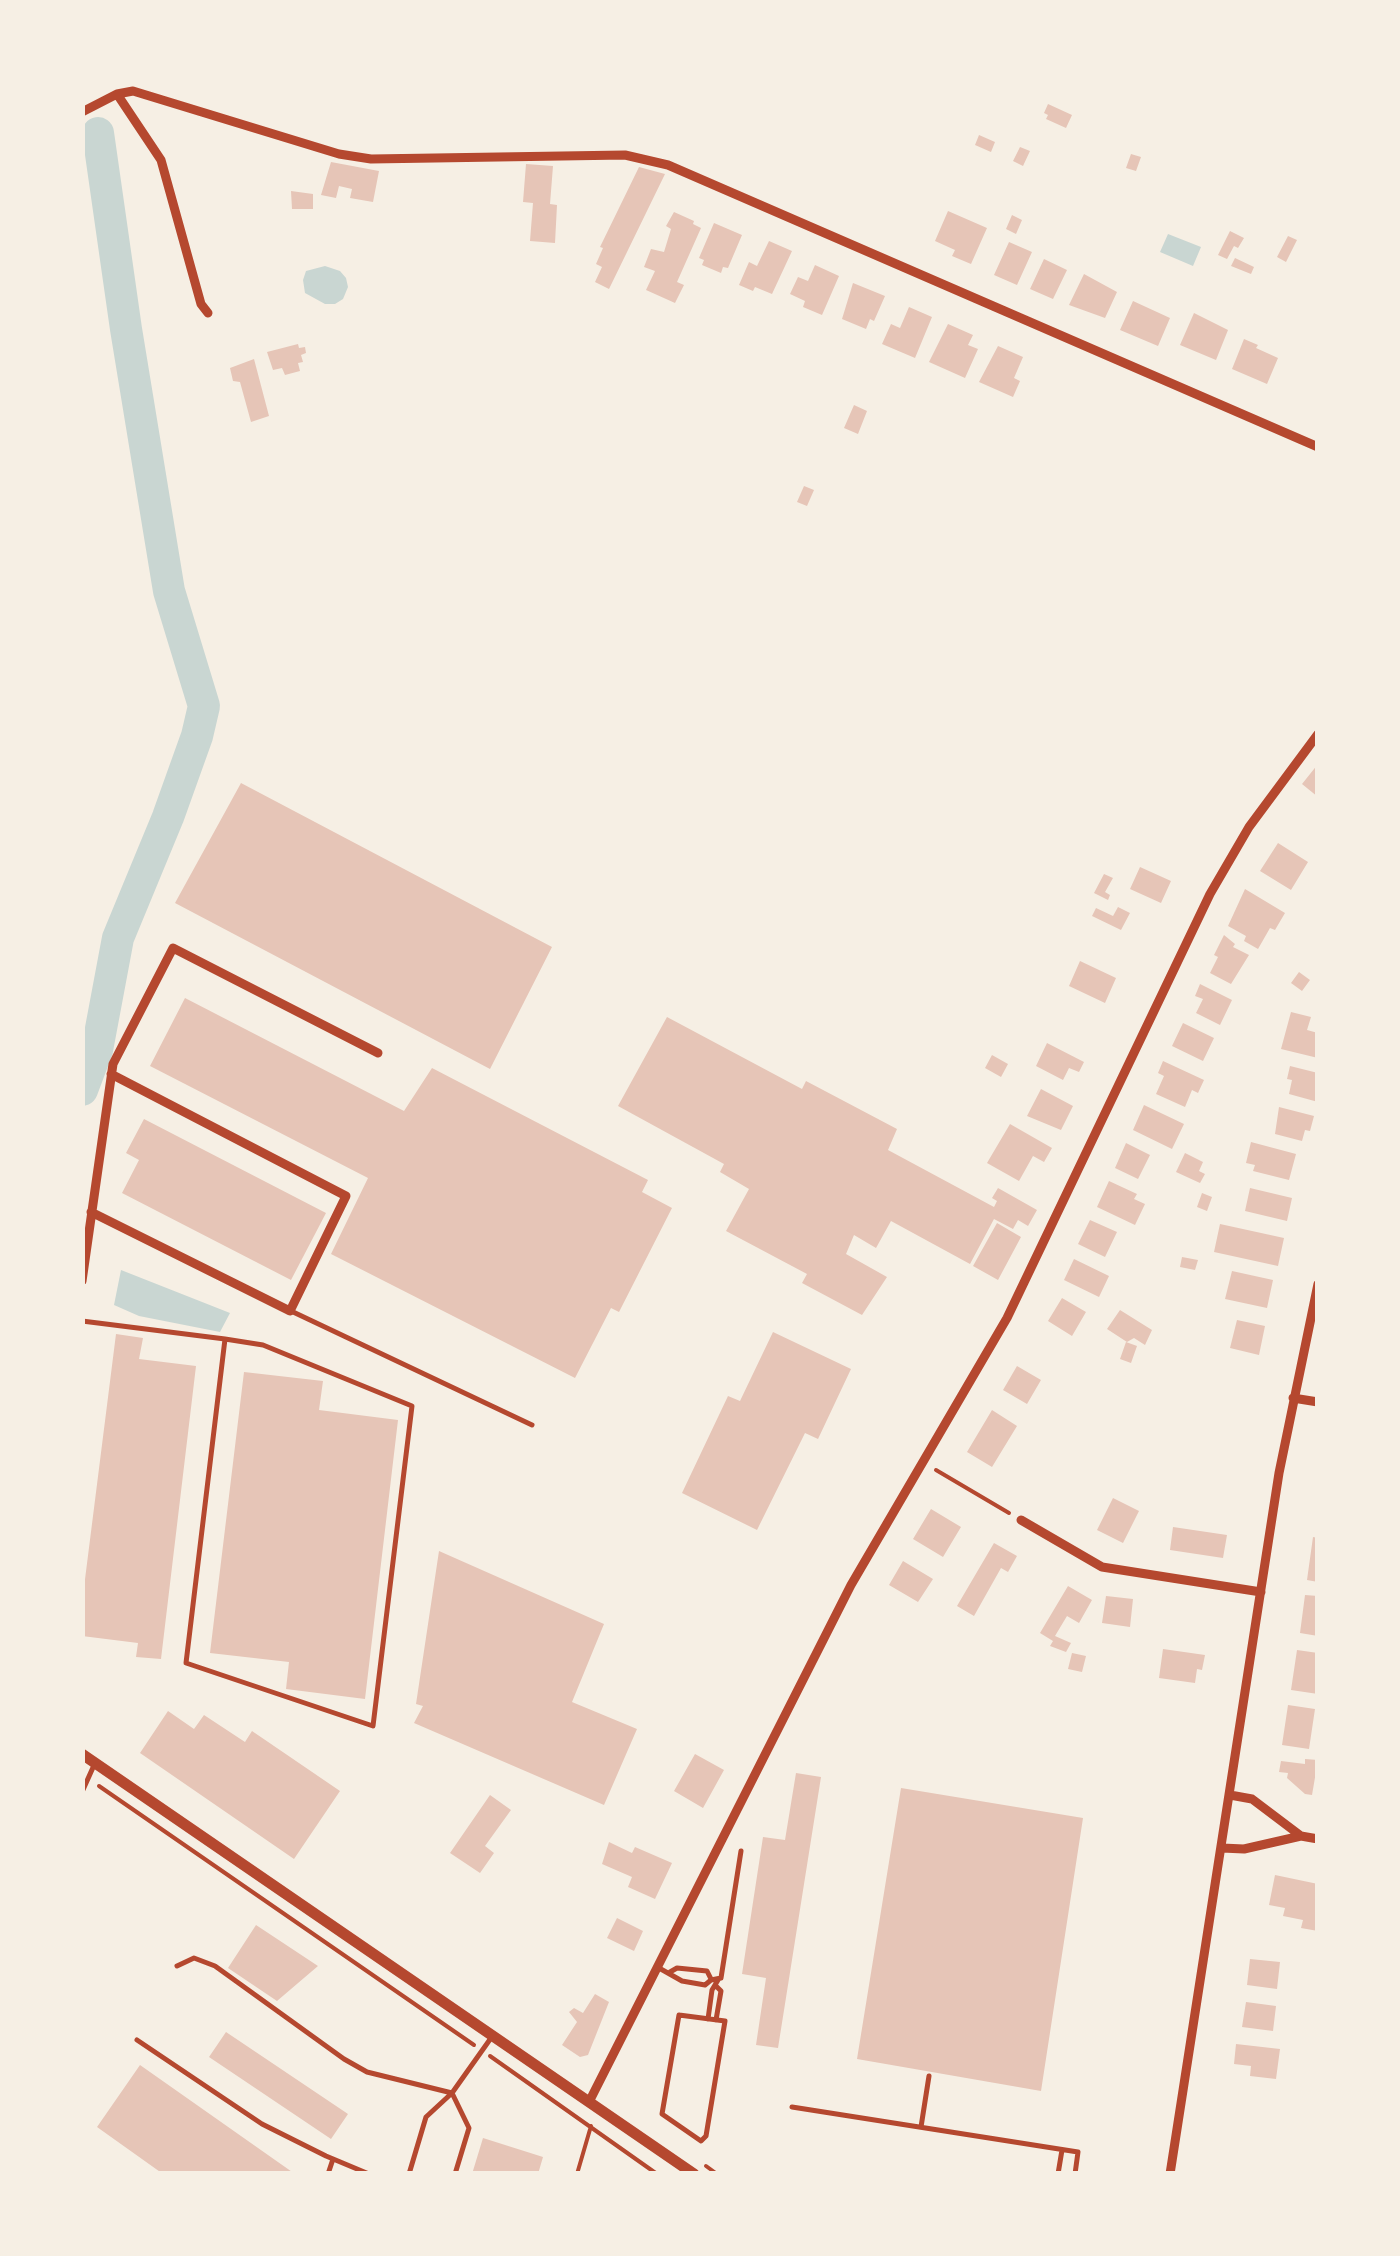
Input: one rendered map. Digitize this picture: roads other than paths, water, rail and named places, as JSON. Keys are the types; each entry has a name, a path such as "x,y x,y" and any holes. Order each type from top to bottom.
{"street":[{"path":"117,94 122,82"},
{"path":"82,112 117,94 133,91 339,154 371,159 625,156 668,165 1318,446"},
{"path":"117,94 161,160 201,304 208,313"},
{"path":"589,2102 852,1585 1007,1318 1210,894 1249,827 1316,739"},
{"path":"82,1281 113,1064 173,948 378,1053"},
{"path":"91,1212 290,1310 346,1196 111,1074"},
{"path":"1170,2174 1293,1398 1318,1284"},
{"path":"1293,1398 1318,1402"},
{"path":"1021,1520 1102,1567 1261,1592"},
{"path":"82,1754 694,2174"},
{"path":"1230,1795 1252,1800 1301,1836"},
{"path":"1222,1848 1244,1849 1301,1836 1318,1839"}],"lane":[{"path":"290,1310 532,1425"},
{"path":"82,1321 226,1340 263,1345 412,1406 374,1726 186,1663 226,1340"},
{"path":"82,1792 96,1764"},
{"path":"659,1968 682,1982 705,1985 721,1978 740,1851"},
{"path":"177,1966 194,1958 215,1966 344,2060 368,2072 452,2093"},
{"path":"670,1972 678,1968 707,1971 721,1992 716,2020"},
{"path":"708,2019 715,1982"},
{"path":"678,2014 708,2019 724,2021 706,2136 701,2141 662,2114 678,2014"},
{"path":"409,2174 426,2116 452,2093 493,2035"},
{"path":"137,2040 262,2124 370,2174"},
{"path":"921,2127 929,2076"},
{"path":"452,2093 469,2128 455,2174"},
{"path":"792,2107 1078,2152 1075,2174"},
{"path":"1058,2174 1062,2150"},
{"path":"328,2174 333,2159"}],"waterway":[{"path":"82,1090 97,1050 118,938 168,817 204,706 169,591 98,133"}]}
